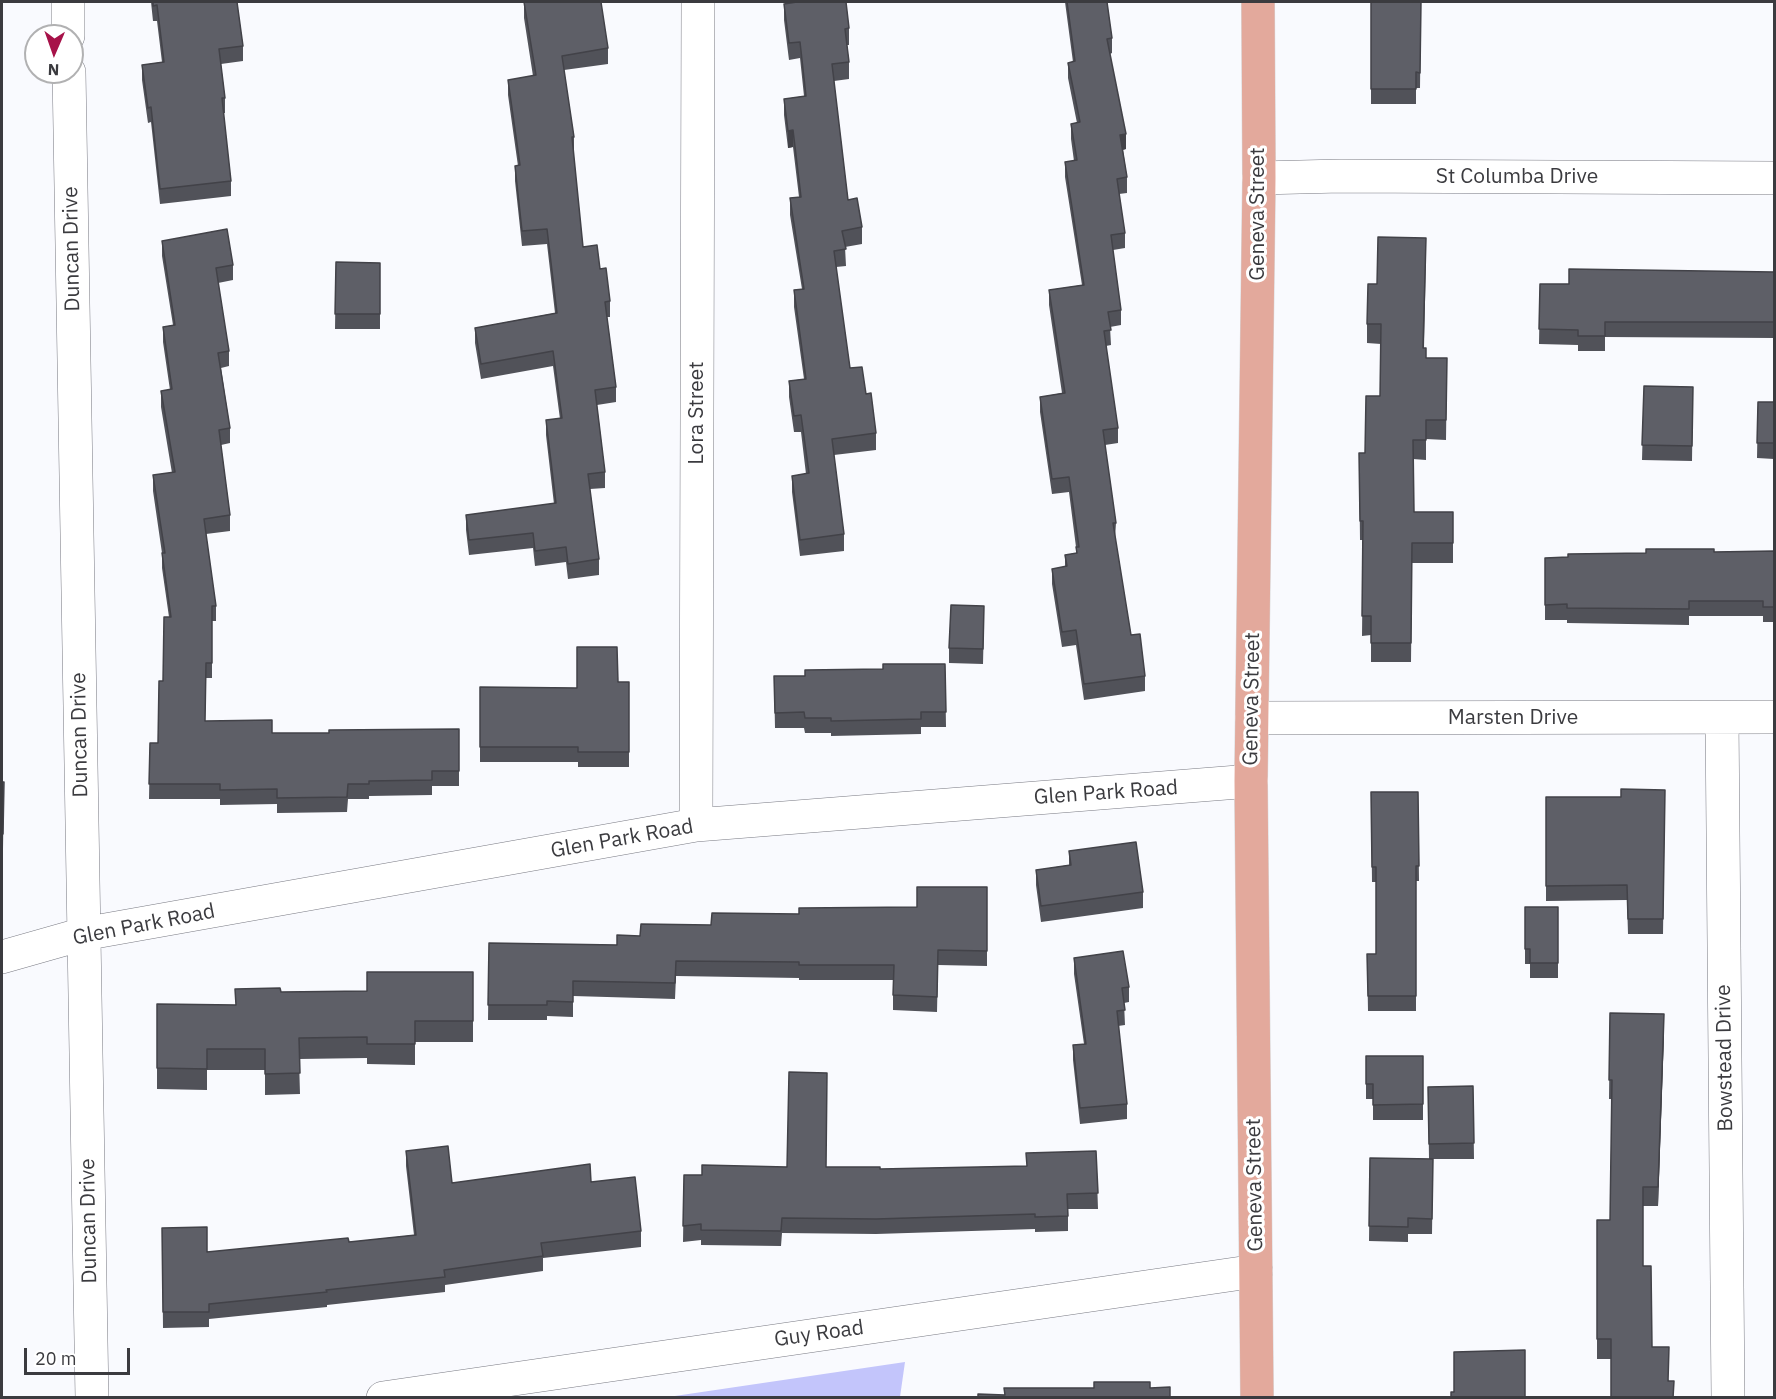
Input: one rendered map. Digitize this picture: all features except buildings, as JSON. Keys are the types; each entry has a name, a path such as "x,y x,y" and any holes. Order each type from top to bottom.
{"main road":[{"name":"Geneva Street","path":"1257,1398 1251,782 1259,178 1258,2"}],"street":[{"path":"68,2 68,24"},
{"name":"Lora Street","path":"696,825 698,2"},
{"name":"Duncan Drive","path":"69,84 92,1398"},
{"name":"St Columba Drive","path":"1259,178 1341,176 1774,178"},
{"name":"Marsten Drive","path":"1252,718 1774,717"},
{"name":"Bowstead Drive","path":"1722,718 1728,1398"},
{"name":"Glen Park Road","path":"2,957 83,934 696,825 1251,782"},
{"name":"Guy Road","path":"383,1398 1256,1271"}],"shaded area":[{"path":"905,1362 900,1397 668,1397"}]}
